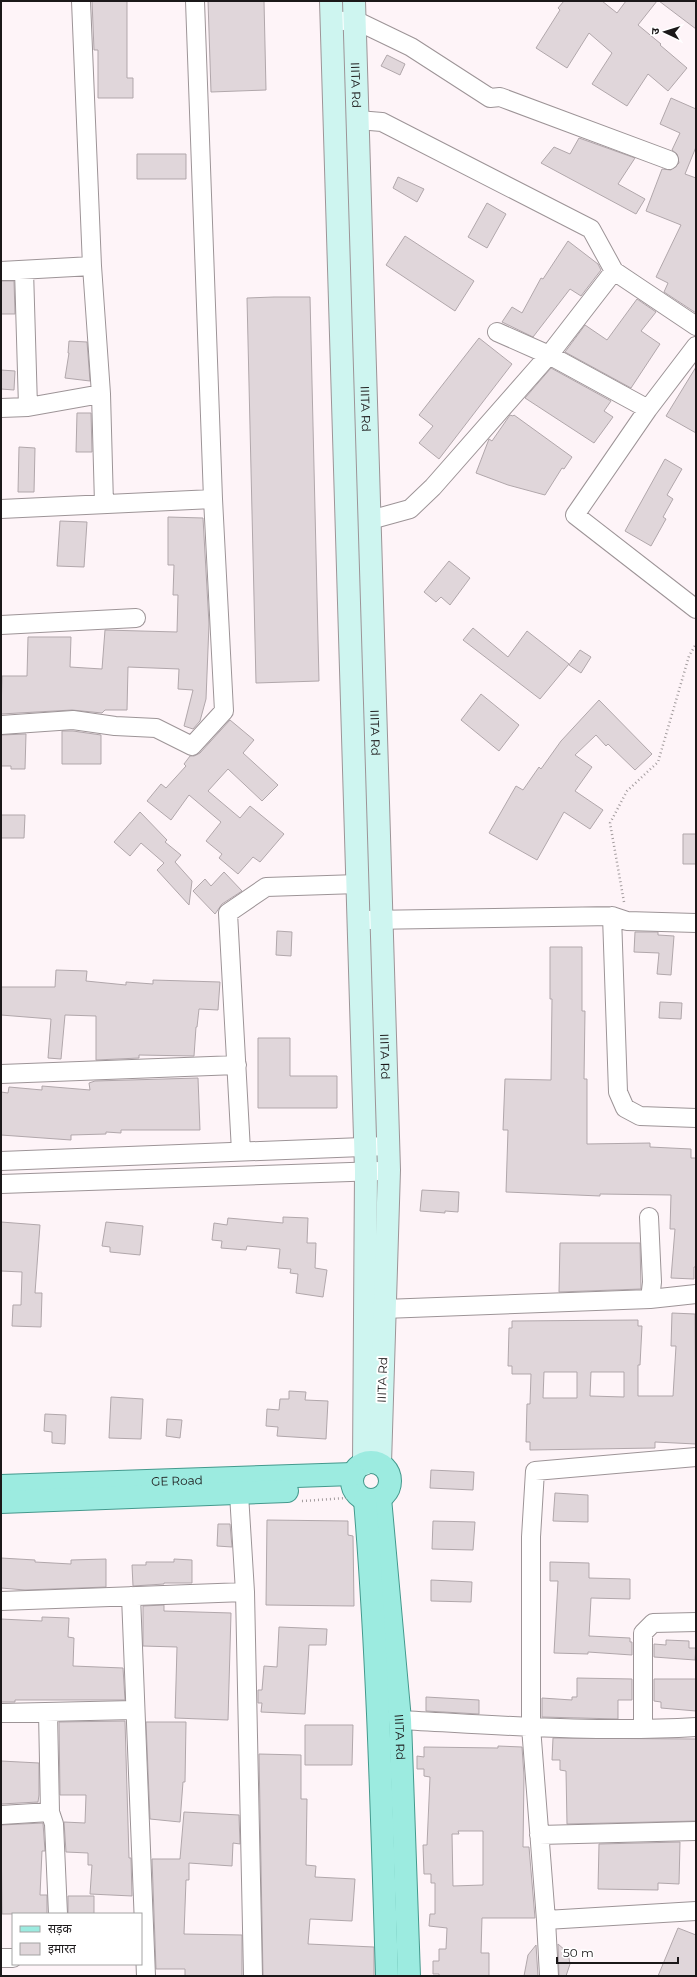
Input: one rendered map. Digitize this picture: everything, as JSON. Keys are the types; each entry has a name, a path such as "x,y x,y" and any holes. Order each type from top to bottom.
{"main road":[{"name":"GE Road","path":"1,1486 366,1481"},
{"name":"GE Road","path":"1,1502 239,1494 366,1481"},
{"name":"IIITA Rd","path":"366,1481 400,1720 409,1976"},
{"name":"IIITA Rd","path":"366,1481 379,1720 387,1976"}],"street":[{"path":"81,1 92,266 101,394 104,504"},
{"path":"1,725 73,720 115,726 156,728 192,746 224,711 213,499 195,1"},
{"path":"331,11 355,11 490,98 500,97 669,160"},
{"name":"IIITA Rd","path":"331,11 338,195 366,1146 366,1481"},
{"name":"IIITA Rd","path":"355,11 389,1170 384,1309 366,1481"},
{"path":"358,120 382,122 591,229 614,271 696,326"},
{"path":"338,195 360,194"},
{"path":"1,271 92,266"},
{"path":"24,270 28,407"},
{"path":"370,520 410,509 433,487 549,355 614,271"},
{"path":"497,332 549,355 648,409"},
{"path":"696,346 648,409 575,515 696,609"},
{"path":"1,408 28,407 101,394"},
{"path":"1,509 213,499"},
{"path":"1,625 136,618"},
{"path":"240,1151 237,1065 228,913 266,887 358,884"},
{"path":"620,918 618,1092 625,1108 640,1116 696,1118"},
{"path":"359,920 620,918 696,923"},
{"path":"1,1074 237,1065"},
{"path":"1,1161 388,1146"},
{"path":"1,1184 389,1170"},
{"path":"649,1217 652,1282 650,1299"},
{"path":"384,1309 650,1299 696,1294"},
{"path":"548,1976 546,1920 531,1728 531,1537 535,1471 696,1457"},
{"path":"239,1494 244,1592 253,1976"},
{"path":"1,1601 244,1592"},
{"path":"130,1596 146,1976"},
{"path":"643,1729 643,1633 653,1624 696,1622"},
{"path":"1,1713 134,1710"},
{"path":"48,1712 50,1812 54,1824 58,1913"},
{"path":"400,1720 531,1728 643,1729 696,1727"},
{"path":"1,1815 50,1812"},
{"path":"539,1835 696,1831"},
{"path":"546,1920 696,1911"},
{"path":"1,1958 12,1958"}],"path":[{"path":"620,918 610,823 628,791 658,762 689,656 696,644"}],"building":[{"path":"92,1 127,1 127,78 133,78 133,98 98,98 98,50 94,50"},
{"path":"208,1 264,1 266,90 211,92"},
{"path":"564,1 602,1 617,13 626,1 657,1 638,25 687,68 668,91 648,74 627,106 592,84 612,53 589,33 567,68 536,48 560,10 558,8"},
{"path":"659,1 696,1 696,29"},
{"path":"387,55 405,64 400,75 381,66"},
{"path":"671,98 696,109 696,147 685,174 696,178 696,313 664,292 668,283 656,277 681,225 646,211 662,169 671,170 679,163 677,154 672,150 680,133 660,124"},
{"path":"579,138 635,158 618,184 645,199 636,214 541,163 554,147 570,154"},
{"path":"137,154 186,154 186,179 137,179"},
{"path":"398,177 424,189 417,202 393,188"},
{"path":"487,203 506,214 487,248 468,237"},
{"path":"405,236 474,281 455,311 386,265"},
{"path":"568,241 598,264 601,270 581,296 570,289 533,337 502,322 512,307 522,313 541,278 543,279"},
{"path":"1,281 14,281 15,314 1,314"},
{"path":"310,297 319,681 256,683 247,298"},
{"path":"637,299 656,312 641,331 660,344 631,388 565,352 585,325 607,340"},
{"path":"479,338 512,364 439,459 419,443 433,426 419,415"},
{"path":"69,341 87,342 90,381 65,378 69,353"},
{"path":"696,367 696,433 666,416"},
{"path":"551,368 611,401 604,411 613,417 594,443 525,398"},
{"path":"1,370 15,371 14,390 1,389"},
{"path":"77,413 91,413 92,452 76,452"},
{"path":"510,415 514,415 572,457 564,469 562,468 545,495 508,485 476,473 489,439 492,441"},
{"path":"19,447 35,448 34,492 18,492"},
{"path":"665,459 682,469 667,495 673,499 663,517 666,519 651,546 625,531"},
{"path":"168,517 203,518 209,624 206,699 200,721 193,729 184,726 193,690 178,689 179,669 128,667 127,710 105,710 102,713 72,710 1,714 2,676 27,676 28,637 71,637 70,667 102,669 105,630 177,632 178,595 173,595 174,565 168,565"},
{"path":"60,521 87,522 84,567 57,566"},
{"path":"449,561 470,578 450,605 441,597 436,602 424,592"},
{"path":"473,628 508,657 527,631 569,664 540,699 463,640"},
{"path":"580,650 591,657 581,673 569,665"},
{"path":"481,694 519,725 499,751 461,720"},
{"path":"599,700 652,754 635,770 608,744 606,746 596,735 575,755 592,767 575,791 603,810 590,829 564,812 537,860 489,833 516,786 523,790 539,767 541,769 561,741"},
{"path":"230,720 254,740 243,753 278,785 262,801 228,769 208,791 240,818 250,806 284,834 260,862 253,857 238,874 219,858 222,854 206,841 221,822 189,795 171,820 147,801 161,784 166,788 186,766 184,764 190,756 200,753"},
{"path":"62,731 101,735 101,764 62,764"},
{"path":"26,734 25,769 11,769 11,766 1,766 1,735"},
{"path":"140,812 167,840 165,842 181,855 175,862 192,881 189,905 157,870 164,863 141,843 130,856 114,842"},
{"path":"1,815 25,815 24,838 1,838"},
{"path":"683,834 696,834 696,864 683,864"},
{"path":"224,872 242,891 222,904 215,914 193,891 205,879 211,886"},
{"path":"277,931 292,932 291,956 276,955"},
{"path":"635,932 658,932 658,935 674,936 671,975 657,974 659,953 634,952"},
{"path":"550,947 582,947 582,1011 585,1011 584,1079 587,1079 587,1144 650,1143 650,1147 691,1149 691,1158 696,1158 696,1267 694,1267 694,1279 671,1278 675,1229 670,1229 671,1195 600,1194 600,1196 506,1192 508,1130 503,1130 505,1079 551,1080 552,999 550,999"},
{"path":"56,970 87,971 86,981 126,985 126,982 153,984 153,980 220,982 218,1010 199,1009 194,1056 139,1055 139,1058 96,1060 96,1016 65,1015 61,1059 48,1058 51,1019 1,1015 1,987 55,987"},
{"path":"660,1002 682,1003 681,1019 659,1018"},
{"path":"258,1038 290,1038 290,1076 337,1076 337,1108 258,1108"},
{"path":"198,1078 200,1130 121,1130 121,1133 106,1132 106,1134 71,1135 71,1140 1,1135 1,1092 8,1093 9,1087 42,1090 42,1086 90,1090 89,1083 95,1081"},
{"path":"422,1190 459,1192 458,1212 445,1211 445,1213 420,1211"},
{"path":"283,1217 308,1218 307,1243 316,1243 315,1268 327,1270 323,1297 296,1293 298,1274 290,1273 291,1269 278,1268 280,1249 247,1246 246,1250 221,1248 222,1241 212,1240 214,1223 227,1225 228,1218 283,1223"},
{"path":"1,1222 40,1225 35,1293 42,1293 41,1327 12,1326 13,1305 21,1305 22,1272 1,1271"},
{"path":"106,1222 143,1226 140,1255 110,1252 110,1247 102,1246"},
{"path":"560,1243 640,1243 641,1289 559,1292"},
{"path":"672,1313 695,1314 696,1444 655,1442 655,1448 530,1450 530,1442 526,1442 527,1404 530,1404 531,1374 512,1374 512,1366 508,1366 509,1328 512,1328 512,1321 638,1320 638,1326 642,1326 640,1365 638,1365 638,1396 673,1396 676,1346 671,1346","holes":["544,1372 577,1372 577,1398 543,1398","591,1372 624,1372 624,1397 590,1396"]},
{"path":"289,1391 306,1392 305,1400 328,1401 326,1439 277,1436 278,1427 266,1426 267,1409 279,1410 280,1399 289,1399"},
{"path":"111,1397 143,1399 141,1439 109,1438"},
{"path":"45,1414 66,1415 65,1444 52,1443 52,1432 44,1431"},
{"path":"167,1419 182,1420 180,1438 166,1436"},
{"path":"431,1470 474,1472 473,1490 430,1488"},
{"path":"555,1493 588,1495 588,1522 553,1521"},
{"path":"267,1520 348,1521 348,1535 353,1536 354,1606 266,1605"},
{"path":"433,1521 475,1522 473,1550 432,1549"},
{"path":"218,1524 230,1524 232,1547 217,1546"},
{"path":"1,1558 71,1564 71,1560 106,1559 106,1587 25,1590 1,1588"},
{"path":"174,1559 192,1560 192,1583 164,1583 133,1586 132,1565 146,1565 146,1562 174,1562"},
{"path":"550,1562 589,1563 589,1578 630,1579 630,1599 591,1598 589,1636 630,1638 630,1642 632,1642 632,1655 588,1652 588,1654 554,1653 558,1581 550,1581"},
{"path":"431,1580 472,1582 471,1602 431,1601"},
{"path":"164,1605 164,1611 231,1613 228,1720 175,1718 177,1647 143,1646 143,1606"},
{"path":"42,1617 69,1618 68,1637 74,1638 73,1666 123,1668 125,1700 15,1700 15,1702 1,1702 1,1619 42,1621"},
{"path":"279,1627 327,1629 326,1645 309,1645 305,1714 261,1712 262,1703 258,1703 258,1690 262,1690 264,1666 277,1667"},
{"path":"666,1640 689,1641 689,1648 696,1648 695,1660 654,1657 654,1644 666,1645"},
{"path":"577,1678 632,1679 632,1700 618,1700 618,1719 542,1717 542,1698 572,1700 572,1697 577,1697"},
{"path":"654,1679 696,1679 696,1711 661,1708 661,1702 654,1701"},
{"path":"426,1697 479,1700 479,1714 426,1711"},
{"path":"125,1721 129,1858 131,1858 132,1896 90,1894 92,1865 88,1865 88,1853 66,1852 64,1822 85,1823 86,1795 60,1795 59,1722"},
{"path":"146,1722 186,1722 185,1782 183,1782 180,1822 150,1819"},
{"path":"305,1725 353,1725 352,1765 305,1765"},
{"path":"553,1738 696,1739 696,1821 567,1824 566,1771 560,1770 560,1760 552,1760"},
{"path":"498,1746 522,1747 524,1776 523,1847 529,1847 535,1918 482,1918 481,1953 489,1953 489,1976 439,1976 439,1974 433,1974 433,1961 439,1961 439,1949 446,1949 447,1928 429,1926 430,1914 435,1914 435,1883 431,1883 431,1874 424,1874 423,1845 427,1845 430,1777 424,1776 424,1769 417,1769 417,1756 424,1757 424,1747 498,1748","holes":["458,1831 483,1831 483,1885 453,1886 452,1834 459,1834"]},
{"path":"259,1754 301,1755 301,1799 307,1799 306,1865 316,1866 315,1877 355,1879 352,1921 310,1919 308,1944 374,1947 374,1976 263,1976"},
{"path":"1,1761 39,1763 38,1802 1,1804"},
{"path":"184,1812 239,1815 240,1844 233,1843 232,1866 189,1863 189,1880 186,1880 184,1934 242,1935 242,1976 185,1976 185,1969 156,1969 152,1859 180,1859"},
{"path":"43,1823 45,1851 42,1851 40,1895 47,1895 47,1913 2,1914 1,1825"},
{"path":"680,1842 679,1884 658,1883 658,1890 598,1889 599,1844"},
{"path":"68,1896 94,1896 94,1913 68,1913"},
{"path":"678,1928 696,1935 696,1976 658,1976"},
{"path":"558,1944 566,1951 569,1958 570,1964 566,1976 559,1976"},
{"path":"536,1945 538,1976 524,1976 528,1955"}]}
